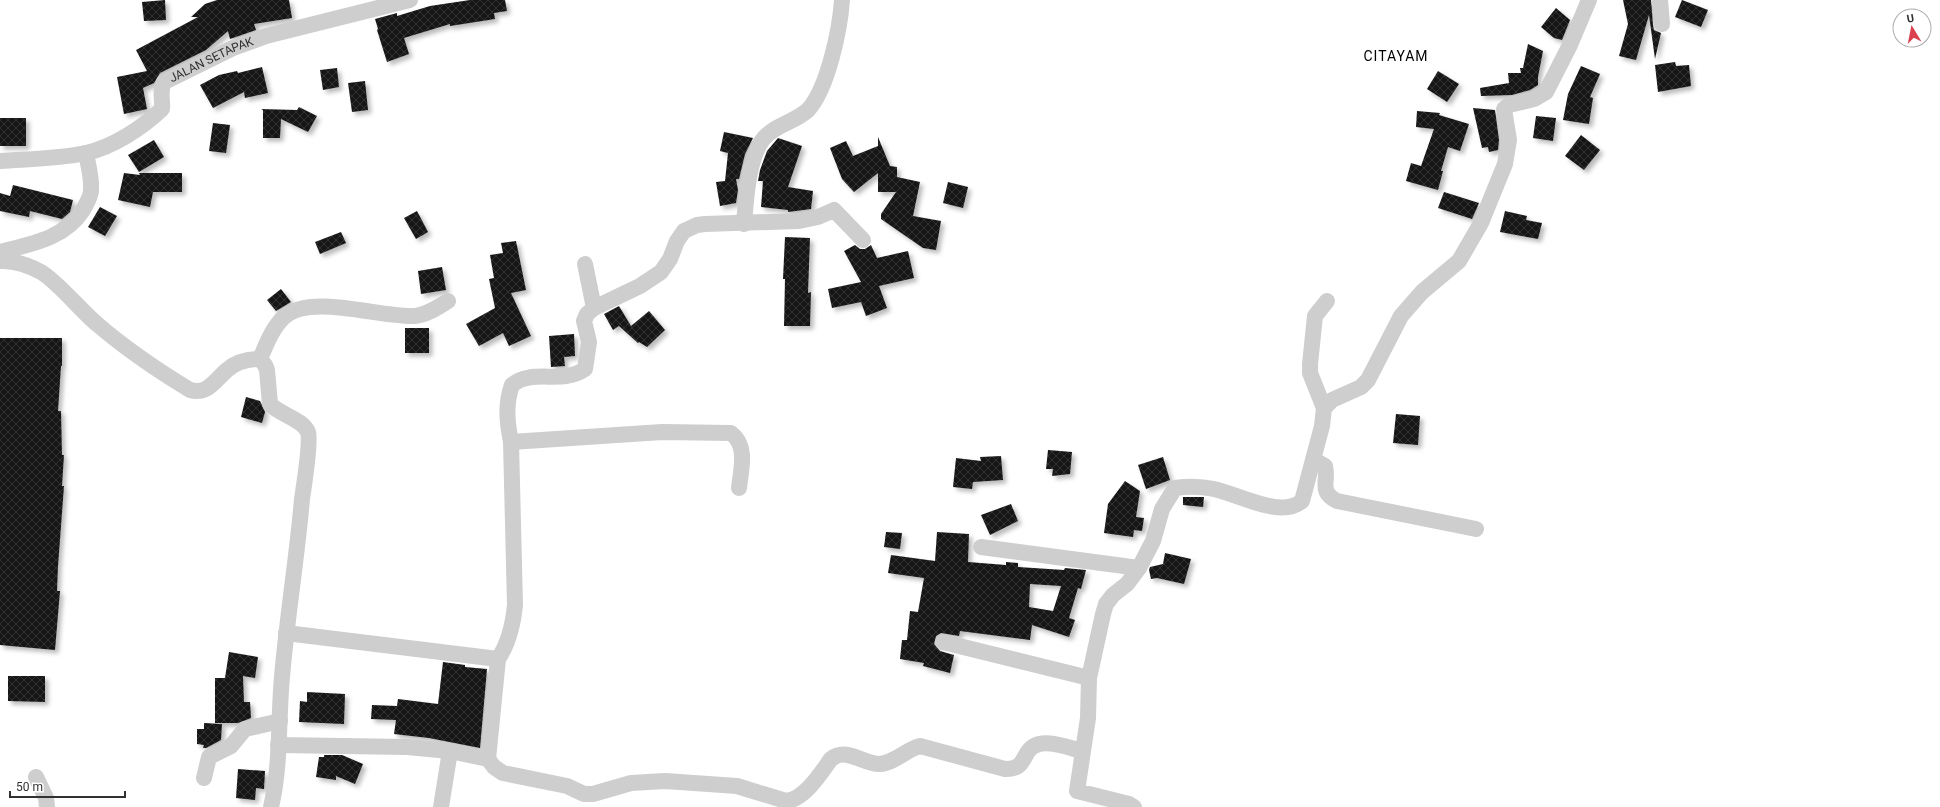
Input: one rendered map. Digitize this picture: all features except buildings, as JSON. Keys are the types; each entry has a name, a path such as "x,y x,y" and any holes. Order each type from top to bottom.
{"street":[{"name":"JALAN SETAPAK","path":"0,161 61,157 86,153 102,148 156,115 162,109 161,92 164,82 214,57 272,34 410,0"},
{"path":"744,224 747,185 759,148 764,138 775,129 807,110 815,99 830,64 842,0"},
{"path":"1324,408 1332,400 1362,387 1368,380 1401,316 1422,292 1459,261 1481,223 1505,164 1509,140 1504,109 1509,105 1534,99 1546,92 1570,45 1589,0"},
{"path":"1660,0 1662,24"},
{"path":"0,252 38,242 53,236 78,217 87,202 91,190 86,153"},
{"path":"488,759 498,660 506,647 513,622 515,606 511,442 506,419 506,406 512,385 523,378 565,376 577,374 585,369 589,342 584,322 587,314 594,308 640,286 661,272 670,259 677,241 684,231 697,225 799,222 818,217 834,210 863,240"},
{"path":"0,261 9,260 28,266 42,273 96,324 125,347 190,390 196,392 212,385 226,370 237,363 251,359 260,359"},
{"path":"585,264 594,308"},
{"path":"260,359 272,332 278,323 293,311 304,307 322,307 393,316 416,316 428,313 448,301"},
{"path":"1134,807 1129,804 1077,791 1088,718 1089,678 1097,635 1106,604 1113,595 1134,577 1153,541 1162,509 1175,488 1189,486 1216,489 1252,501 1274,506 1291,507 1302,501 1322,426 1324,408 1310,373 1310,364 1315,316 1327,301"},
{"path":"260,359 267,370 270,404 278,412 304,426 308,432 310,441 305,471 298,548 286,633 276,782 271,807"},
{"path":"511,442 662,432 731,432 736,436 743,451 739,488"},
{"path":"1314,460 1325,466 1325,489 1329,496 1336,501 1476,529"},
{"path":"981,548 1139,568"},
{"path":"286,633 498,660"},
{"path":"943,642 1089,678"},
{"path":"204,778 209,757 232,746 245,729 280,721"},
{"path":"278,745 407,747 450,751 488,759 494,767 503,773 567,786 584,794 593,794 631,783 665,781 737,786 786,801 794,801 803,795 831,759 837,756 849,755 875,764 887,763 908,750 920,746 1013,770 1019,767 1028,751 1040,744 1061,746 1082,751"},
{"path":"441,807 450,751"},
{"path":"36,777 46,798 47,807"}],"district":[{"name":"CITAYAM","path":"1396,56"}]}
